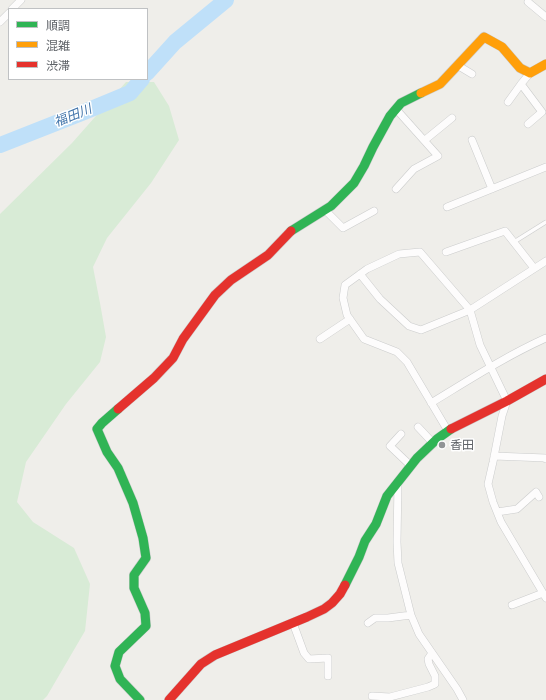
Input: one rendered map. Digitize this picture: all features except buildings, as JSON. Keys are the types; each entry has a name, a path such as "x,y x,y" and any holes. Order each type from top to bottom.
{"street":[{"path":"13,8 21,0"},
{"path":"528,2 546,17"},
{"path":"0,22 8,14"},
{"path":"140,700 120,679 115,666 119,652 146,626 145,613 134,588 134,575 146,558 143,538 130,496 118,468 107,452 98,429 102,423 154,378 173,358 183,339 215,295 231,280 268,255 293,229 331,206 354,183 390,116 401,103 440,84 484,37 502,46 520,68 530,73"},
{"path":"508,102 530,73 546,64"},
{"path":"457,65 472,74"},
{"path":"521,84 544,111 528,124"},
{"path":"396,109 438,156 414,169 396,189"},
{"path":"425,140 452,118"},
{"path":"472,140 492,188"},
{"path":"446,207 546,167"},
{"path":"325,210 343,228 374,211"},
{"path":"446,252 505,231 534,268"},
{"path":"448,431 407,362 397,352 364,339 347,315 343,298 345,285 367,269 399,254 420,252 470,310 480,345 507,401 502,416 488,484 501,522 544,596 512,605"},
{"path":"360,274 380,299 409,326 421,330 470,310 546,261"},
{"path":"320,339 350,319"},
{"path":"431,403 490,367 526,347 546,338"},
{"path":"169,700 201,664 215,655 294,623 324,609 332,603 340,594 365,541 376,524 388,496 417,458 448,431 546,379"},
{"path":"418,427 433,443"},
{"path":"401,434 390,446 411,466"},
{"path":"494,456 546,459"},
{"path":"398,482 398,563 411,615 419,634 463,700"},
{"path":"497,512 517,509 536,492 539,496"},
{"path":"368,623 375,618 411,615"},
{"path":"294,623 304,653 309,659 328,658 328,676"},
{"path":"372,696 390,697 435,684 435,676 428,659 432,653"}],"lane":[{"path":"514,242 546,222"}],"green space":[{"path":"126,82 154,82 169,106 179,140 151,183 107,238 93,267 106,337 100,362 66,404 26,462 17,502 33,522 74,548 90,584 85,631 47,696 43,700 0,700 0,214 72,143"}],"waterway":[{"name":"福田川","path":"148,72 175,42 226,0"},
{"name":"福田川","path":"0,145 130,93 141,80"}],"traffic: fast":[{"path":"291,231 331,206 354,183 390,116 401,103 421,93"},
{"path":"118,409 97,429 107,452 118,468 133,503 143,538 146,558 134,575 134,588 145,613 146,626 119,652 115,666 120,679 140,700"},
{"path":"345,585 365,541 376,524 387,496 417,458 437,439 451,429"}],"traffic: slow":[{"path":"421,93 440,84 484,37 502,47 520,68 530,73 546,64"}],"traffic: jam":[{"path":"118,409 154,378 173,358 183,339 215,295 231,280 268,255 291,231"},
{"path":"451,429 507,401 546,379"},
{"path":"169,700 201,664 215,655 324,609 340,594 345,585"}],"place":[{"name":"香田","path":"442,445"}]}
